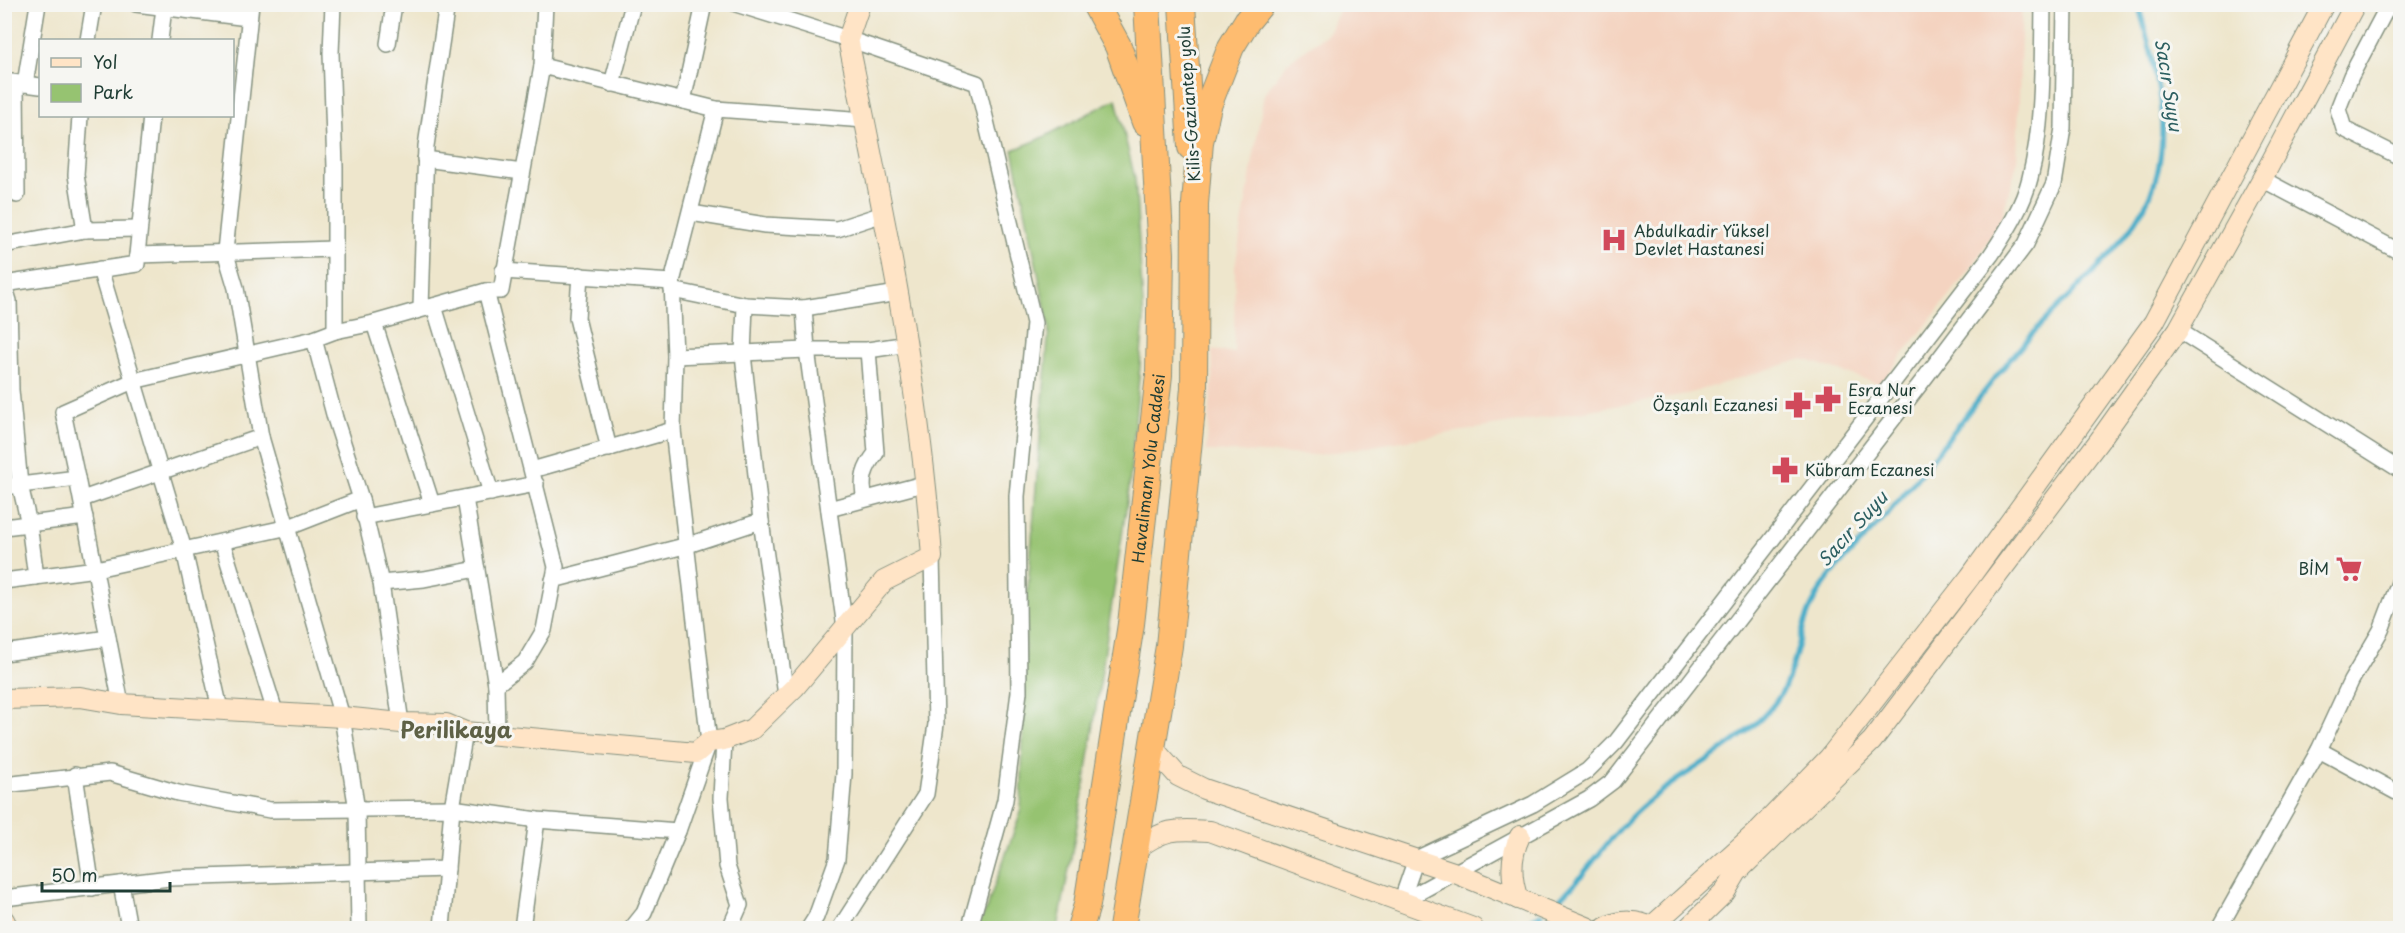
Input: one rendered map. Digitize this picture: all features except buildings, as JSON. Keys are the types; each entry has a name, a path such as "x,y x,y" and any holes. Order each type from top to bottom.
{"highway":[{"path":"1095,4 1118,46 1143,114 1156,171"},
{"name":"Havalimanı Yolu Caddesi","path":"1080,928 1087,905 1131,624 1159,375 1161,254 1147,4"},
{"name":"Kilis-Gaziantep yolu","path":"1182,4 1195,204"},
{"path":"1122,928 1169,646 1194,388 1195,204 1200,142 1208,106 1231,47 1261,4"}],"street":[{"path":"17,195 15,83 38,4"},
{"path":"88,39 94,4"},
{"path":"136,4 164,8 249,11 225,251 236,288 249,354 261,437 289,527 342,717 357,810 359,928"},
{"path":"333,4 331,53 335,167 335,331"},
{"path":"388,44 394,4"},
{"path":"447,4 425,159 428,307 491,493"},
{"path":"121,704 63,412 133,381 314,339 335,331 374,323 486,291 501,291 542,66 545,4"},
{"path":"612,84 633,4"},
{"path":"683,101 704,4"},
{"path":"736,4 977,83 1035,323 1017,496 1019,692 1005,800 968,928"},
{"path":"819,911 843,926 926,794 936,724 932,557 927,483 908,344 848,39 860,4"},
{"path":"1401,902 1416,859 1533,804 1587,771 1616,742 1991,255 2014,219 2030,180 2039,122 2043,4"},
{"path":"1401,902 1589,799 1612,781 2025,244 2054,184 2061,140 2065,4"},
{"path":"1605,928 1624,921 1638,922 1652,928 1759,830 1829,758 1970,577 2154,322 2324,4"},
{"path":"1688,928 1725,891 1737,872 1872,741 2092,450 2178,330 2355,4"},
{"path":"2390,4 2351,76 2338,109 2344,129 2400,157"},
{"path":"160,39 164,8"},
{"path":"542,66 716,110 865,120"},
{"path":"15,83 39,86"},
{"path":"2039,122 2063,100"},
{"path":"716,110 672,286 675,356 673,430 717,741 727,866 740,905 730,928"},
{"path":"80,117 76,175 85,230"},
{"path":"36,577 29,524 20,485 11,390 9,302 4,285 100,268 137,264 138,229 152,117"},
{"path":"2039,122 2061,140"},
{"path":"425,159 522,172"},
{"path":"2262,179 2400,252"},
{"path":"691,213 765,225 837,229 883,214"},
{"path":"4,245 85,230 138,229"},
{"path":"137,255 334,249"},
{"path":"100,268 184,550 220,709"},
{"path":"503,271 580,275 672,286 745,305 804,308 898,293"},
{"path":"580,275 577,318 609,449"},
{"path":"486,291 556,567 544,630 525,662 496,685"},
{"path":"745,305 743,354 761,521 786,695"},
{"path":"804,308 807,350 845,628 844,774 837,858 819,911 809,928"},
{"path":"374,323 432,504"},
{"path":"2178,330 2400,470"},
{"path":"314,339 335,418 361,499 381,583 401,723"},
{"path":"675,356 807,350 868,350 908,344"},
{"path":"866,498 863,478 868,464 876,453 868,350"},
{"path":"364,517 491,493 609,449 673,430"},
{"path":"82,499 261,437"},
{"path":"4,488 77,478"},
{"path":"829,509 927,483"},
{"path":"465,498 496,685 497,735"},
{"path":"4,581 96,569 289,527 361,499"},
{"path":"4,527 85,517"},
{"path":"553,580 688,545 761,521"},
{"path":"222,542 276,715"},
{"path":"4,699 80,697 121,704 446,724 465,732 696,753 717,741 752,729 786,695 884,581 932,557"},
{"path":"381,583 424,579 477,569"},
{"path":"2219,928 2319,750 2351,681 2381,630 2400,580"},
{"path":"4,653 108,638"},
{"path":"442,928 452,808 465,732"},
{"path":"632,928 644,913 717,741"},
{"path":"1152,747 1178,776 1204,789 1453,872 1589,928"},
{"path":"2319,750 2400,794"},
{"path":"4,785 110,773 178,793 270,810 452,808 537,820 678,831"},
{"path":"75,776 92,888"},
{"path":"522,928 537,820"},
{"path":"1135,850 1155,835 1181,830 1210,831 1473,928"},
{"path":"1518,900 1513,886 1513,852 1520,836"},
{"path":"4,898 170,878 447,868"},
{"path":"122,884 129,928"},
{"path":"4,920 8,928"}],"shaded area":[{"name":"Abdulkadir Yüksel Devlet Hastanesi","path":"1343,4 2022,5 2017,163 2002,216 1974,264 1880,384 1803,359 1687,394 1317,455 1206,451 1213,376 1212,350 1234,353 1235,267 1264,94 1288,62 1327,34"}],"green space":[{"path":"1116,99 1135,179 1144,321 1129,489 1086,777 1058,928 976,928 985,912 1021,812 1026,612 1049,327 1013,150 1040,139"}],"waterway":[{"name":"Sacır Suyu","path":"1551,906 1574,885 1613,836 1635,813 1668,786 1739,738 1770,709 1787,682 1805,622 1825,583 1903,495 2014,355 2110,254 2133,226 2150,195 2157,172 2162,124 2156,75 2138,4"},
{"name":"Sacır Suyu","path":"1517,928 1541,914"}],"place":[{"name":"Abdulkadir Yüksel Devlet Hastanesi","path":"1614,240"},
{"name":"Esra Nur Eczanesi","path":"1828,399"},
{"name":"Özşanlı Eczanesi","path":"1798,405"},
{"name":"Kübram Eczanesi","path":"1785,470"},
{"name":"BİM","path":"2349,569"}],"district":[{"name":"Perilikaya","path":"456,730"}]}
